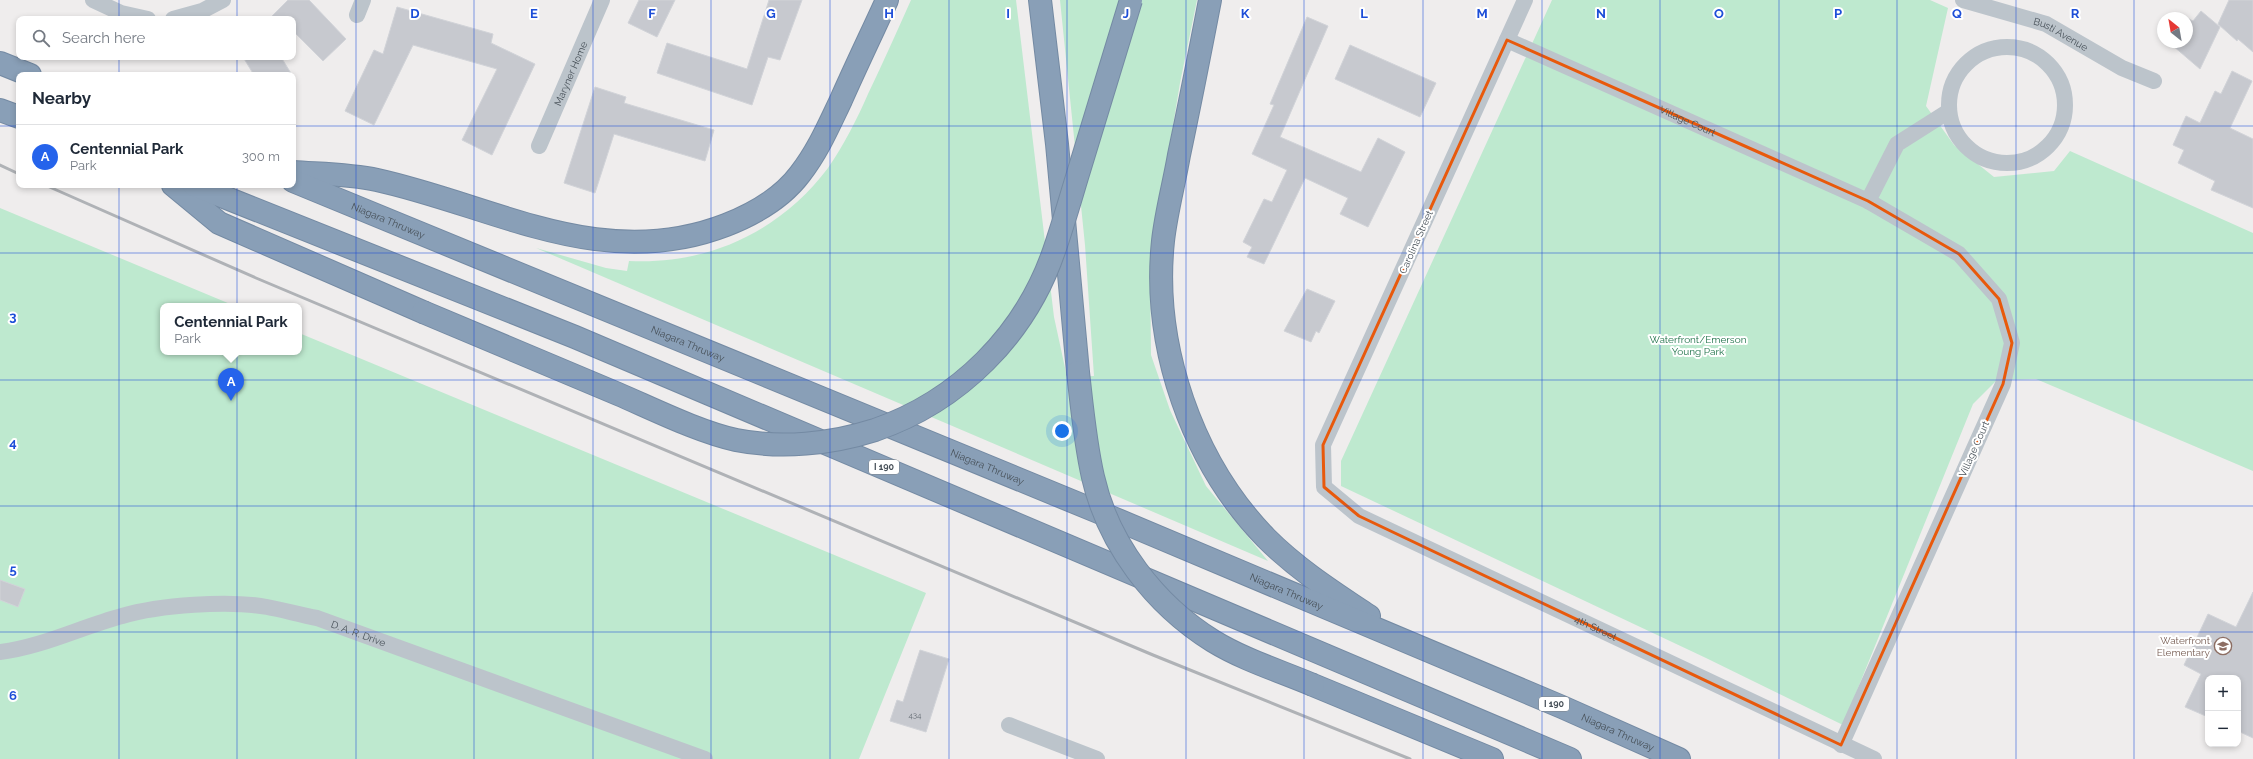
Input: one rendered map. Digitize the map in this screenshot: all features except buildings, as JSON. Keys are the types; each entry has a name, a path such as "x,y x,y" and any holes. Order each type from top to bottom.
{"highway":[{"path":"296,172 376,179 483,212 582,237 652,243 688,238 711,231 761,209 784,192 800,174 820,143 887,0"},
{"path":"1040,0 1057,144 1078,372 1087,448 1101,504 1127,556 1144,579 1186,622 1214,642 1313,685 1492,759"},
{"path":"177,188 220,223 423,312 661,412 734,439 784,445 815,443 859,435 902,420 950,392 981,366 1006,339 1026,310 1054,252 1131,0"},
{"path":"1210,0 1163,241 1162,288 1164,327 1179,387 1213,467 1236,503 1266,538 1302,570 1327,589 1426,651"},
{"path":"0,63 22,72"},
{"path":"0,110 16,116"},
{"name":"Niagara Thruway","path":"296,181 1106,515 1562,707 1679,759"},
{"name":"I 190","path":"202,188 582,340 1570,759"}],"street":[{"path":"93,0 121,13 134,16"},
{"path":"184,16 202,11 223,0"},
{"path":"357,15 363,0"},
{"name":"Maryner Home","path":"539,146 602,0"},
{"name":"Carolina Street","path":"1324,487 1323,445 1526,0"},
{"name":"Busti Avenue","path":"1963,0 2046,24 2122,68 2154,82"},
{"name":"Village Court","path":"1507,40 1868,201 1959,254 1999,299 2012,343 2003,384 1841,745"},
{"path":"2009,47 2029,51 2046,61 2058,77 2064,96 2064,115 2057,134 2045,148 2030,158 2012,162 1994,161 1973,151 1963,143 1953,128 1949,111 1950,91 1958,73 1972,58 1990,49 2009,47"},
{"path":"1868,201 1896,144 1949,111"},
{"name":"4th Street","path":"1324,487 1359,516 1841,745 1874,759"},
{"name":"D. A. R. Drive","path":"0,652 46,642 123,615 170,607 219,605 265,607 317,618 705,759"},
{"path":"1009,725 1097,759"}],"highlighted area":[{"path":"1507,40 1868,201 1959,254 1999,299 2012,343 2003,384 1841,745 1359,516 1324,487 1323,445"}],"green space":[{"path":"911,0 1016,0 1054,317 1067,377 1094,376 1085,245 1060,0 1197,0 1180,83 1150,265 1151,355 1170,410 1206,486 1268,561 536,248 606,268 627,271 629,261 658,261 686,257 714,250 740,240 765,227 788,210 809,191 834,159 859,113"},
{"name":"Waterfront/Emerson Young Park","path":"1552,0 1930,0 1948,8 1926,106 1954,145 1994,177 2054,171 2070,151 2253,233 2253,471 2036,379 1997,380 1973,404 1843,725 1706,658 1341,486 1341,461"},
{"path":"0,208 228,303 160,303 160,355 302,355 302,334 926,593 859,759 0,759"}],"railway":[{"path":"0,165 16,173"},
{"path":"52,188 256,278 1153,655 1410,759"}],"place":[{"name":"Centennial Park","path":"231,401"},
{"name":"Waterfront Elementary","path":"2223,646"}]}
